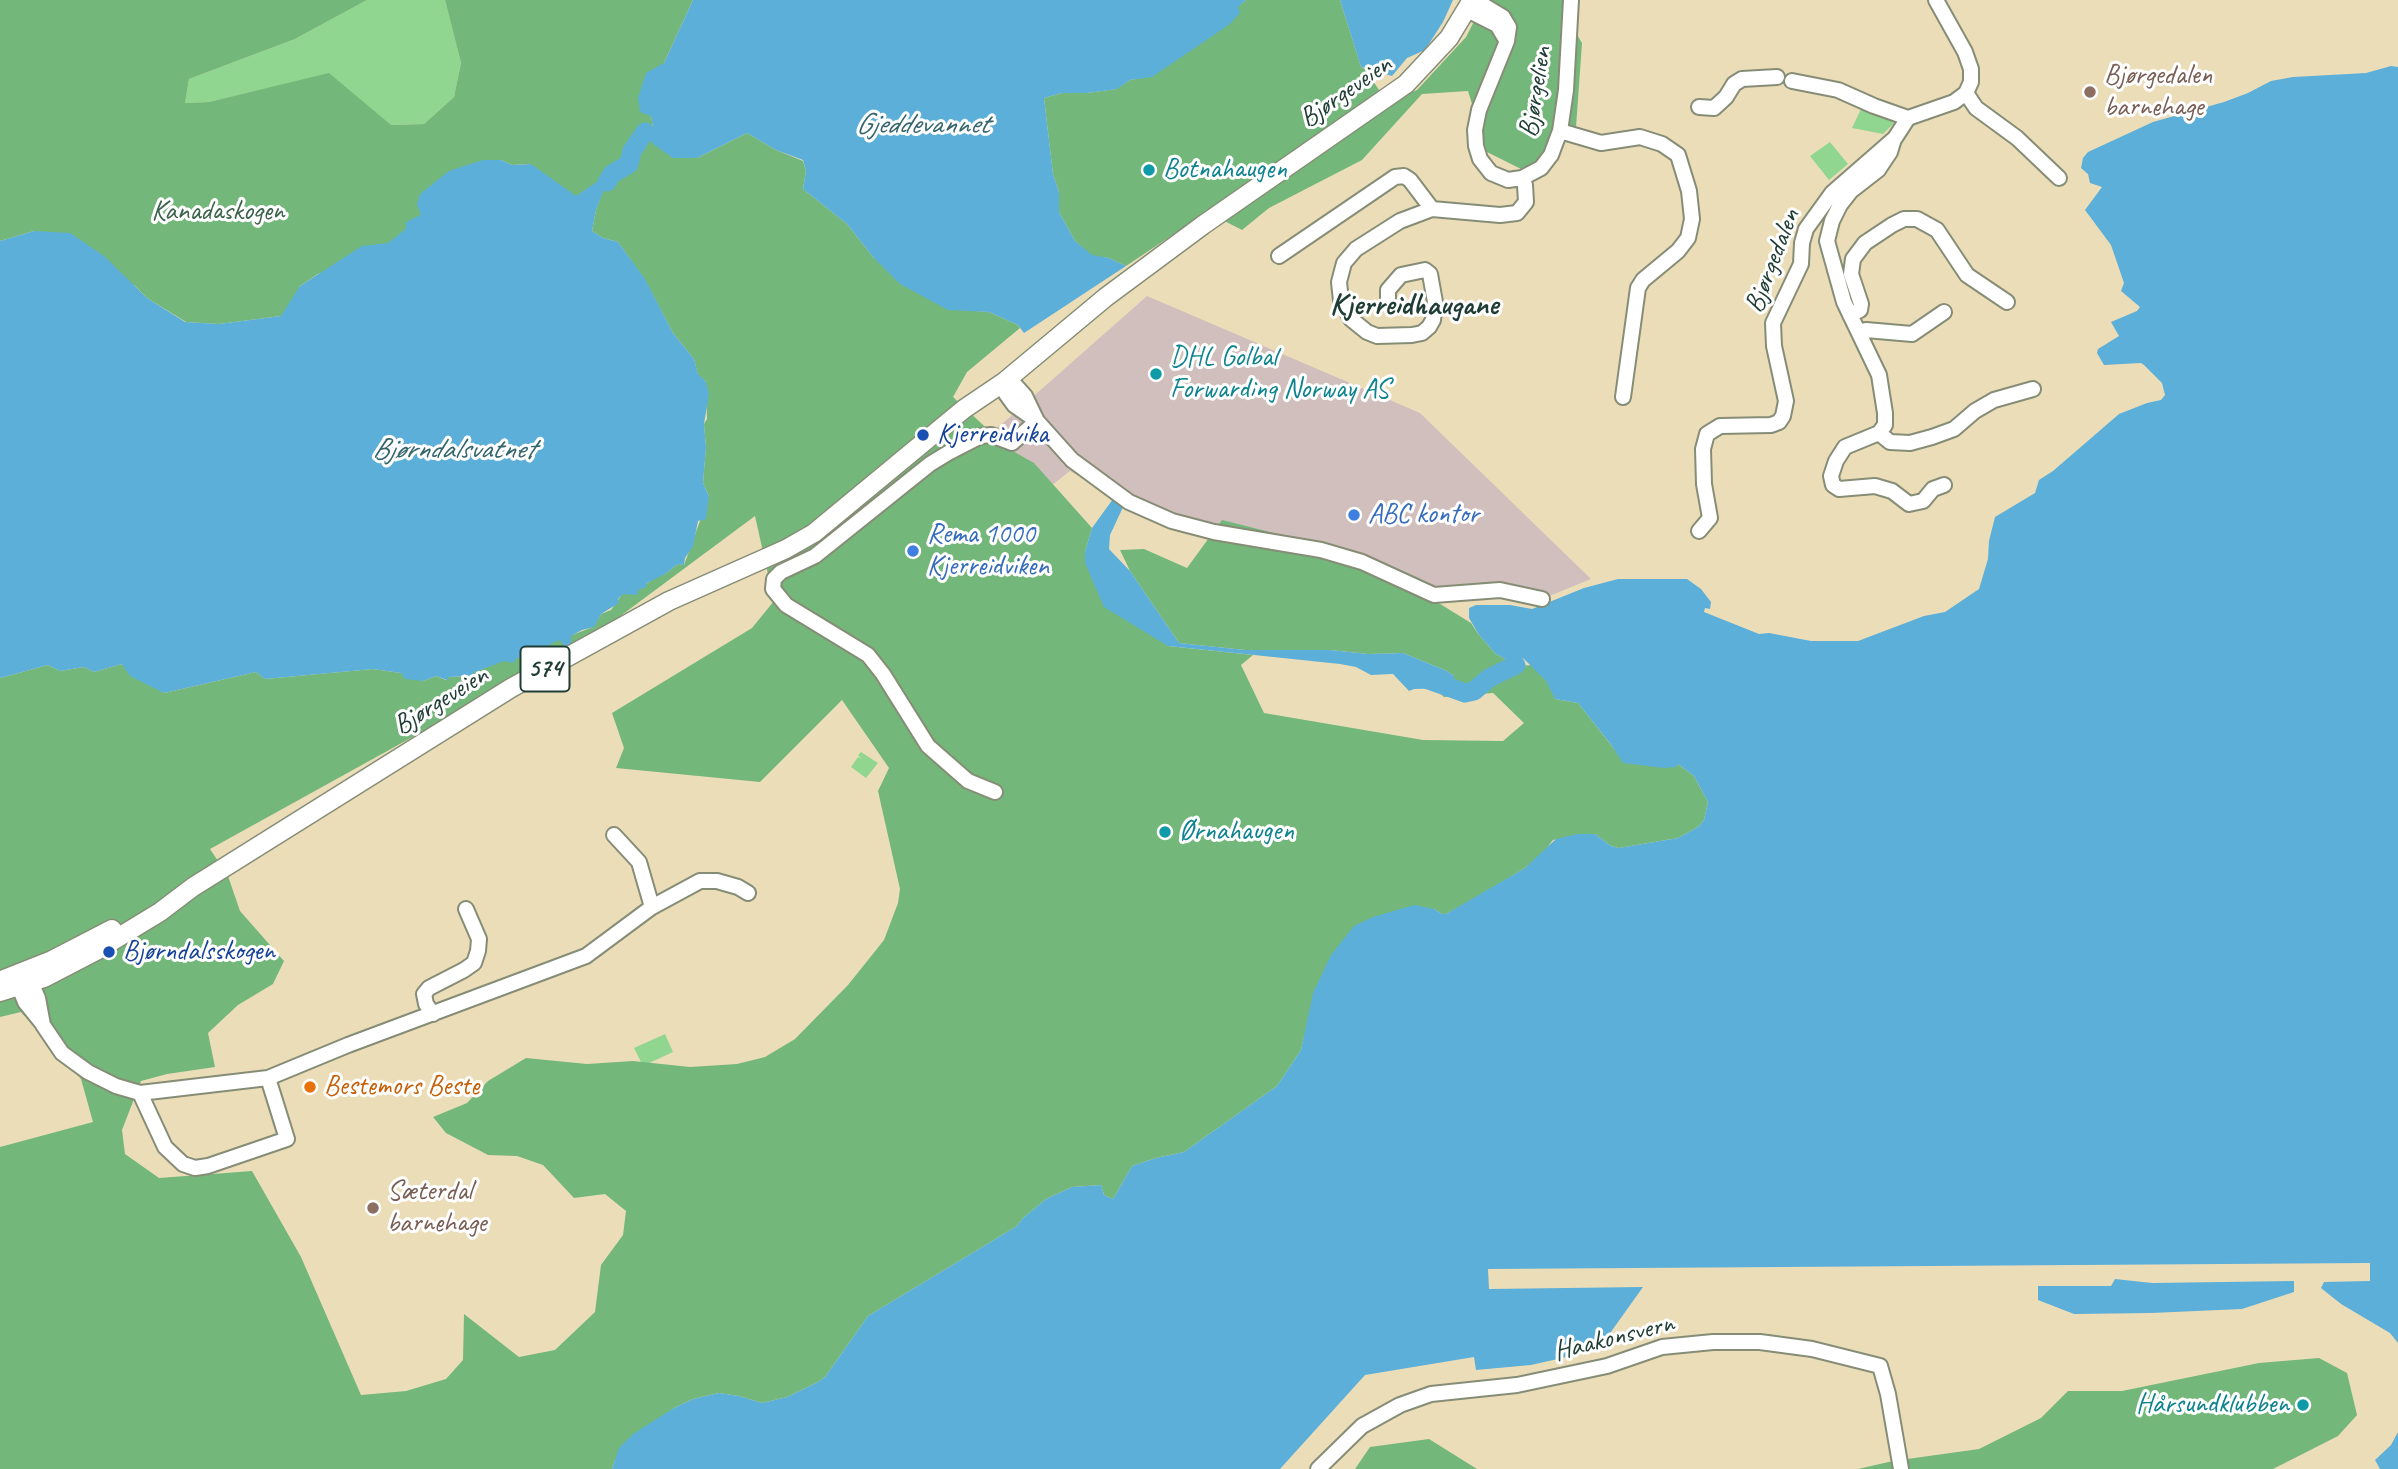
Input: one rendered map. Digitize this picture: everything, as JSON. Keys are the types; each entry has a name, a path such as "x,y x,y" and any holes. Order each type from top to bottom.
{"main road":[{"name":"Bjørgeveien","path":"0,992 192,887 511,688 669,601 786,549 814,533 902,463 951,432 1008,387 1106,297 1203,225 1406,84 1449,38 1471,3"},
{"name":"Bjørgeveien","path":"0,980 24,981"}],"street":[{"name":"Bjørgelien","path":"1471,3 1497,25 1507,41 1479,110 1475,130 1480,159 1491,173 1508,180 1522,178 1541,167 1551,155 1560,131 1566,90 1571,0"},
{"path":"1792,81 1838,90 1908,118 1954,103 1966,93 1971,82 1971,69 1965,52 1936,0"},
{"path":"1699,107 1714,108 1726,97 1734,84 1742,79 1777,77"},
{"path":"1966,93 1976,108 2017,138 2059,178"},
{"name":"Bjørgedalen","path":"1879,433 1885,425 1884,395 1879,375 1838,285 1827,241 1840,205 1851,191 1878,170 1908,118"},
{"path":"1560,131 1601,143 1640,137 1662,144 1678,155 1689,191 1692,219 1688,238 1678,251 1643,279 1638,288 1623,397"},
{"name":"Bjørgedalen","path":"1699,531 1710,518 1704,484 1703,449 1707,434 1720,426 1771,425 1779,422 1783,416 1786,401 1774,346 1773,323 1797,277 1806,229 1832,193 1895,138"},
{"path":"1279,256 1395,177 1404,176 1410,180 1432,209"},
{"name":"Bjørgelien","path":"1388,298 1388,290 1401,275 1425,270 1430,274 1435,302 1433,320 1429,327 1422,333 1390,336 1377,335 1359,327 1345,310 1339,293 1344,262 1356,249 1400,221 1432,209 1500,215 1517,213 1526,202 1522,178"},
{"path":"1850,315 1860,310 1861,304 1852,274 1853,259 1865,243 1904,219 1917,219 1937,229 1967,275 2007,302"},
{"path":"1859,331 1912,334 1944,312"},
{"path":"1008,387 1014,405 1037,421 1072,460 1129,502 1172,521 1214,532 1318,549 1363,562 1434,595 1500,590 1542,599"},
{"path":"1944,485 1933,489 1923,501 1909,504 1892,491 1875,486 1846,490 1833,485 1831,476 1845,447 1879,433 1890,442 1910,443 1932,437 1954,429 1975,411 1994,400 2033,389"},
{"path":"995,792 968,781 928,746 868,655 786,605 773,589 774,579 781,572 815,556 930,464 948,453 981,436 991,435 1012,443 1037,421"},
{"path":"614,835 639,862 652,907"},
{"path":"24,981 25,1002 43,1024 54,1044 72,1062 102,1079 140,1093 268,1078 586,957 652,907 700,881 717,881 748,893"},
{"path":"433,1014 426,1004 424,994 429,988 474,963 478,951 479,939 466,909"},
{"path":"140,1093 165,1147 183,1164 195,1168 287,1139 268,1078"},
{"name":"Haakonsvern","path":"1318,1469 1362,1426 1400,1405 1431,1394 1517,1385 1607,1366 1662,1347 1713,1342 1760,1342 1812,1349 1880,1366 1901,1469"}],"shaded area":[{"path":"1147,296 1420,413 1591,579 1542,599 1500,590 1448,597 1129,502 1070,471 883,618 914,485 1002,424"}],"green space":[{"name":"Kanadaskogen","path":"0,0 367,0 295,39 189,79 185,103 209,102 329,73 391,125 424,124 454,97 461,63 445,0 693,0 664,63 651,115 653,128 645,132 697,158 747,133 776,150 803,161 806,171 803,189 847,224 873,257 948,309 989,312 1018,325 1020,328 967,372 953,397 1009,449 1034,463 1092,528 1085,552 1168,646 1253,655 1241,665 1264,713 1423,740 1503,741 1524,723 1493,693 1444,697 1435,688 1449,688 1454,676 1403,653 1245,650 1179,643 1130,571 1120,550 1144,549 1187,568 1222,520 1286,536 1349,558 1416,589 1471,623 1496,654 1518,666 1532,665 1549,684 1555,699 1578,703 1615,750 1678,764 1694,776 1708,802 1704,820 1698,827 1678,838 1619,848 1611,846 1595,834 1553,840 1543,853 1525,868 1472,900 1446,914 1434,909 1304,1037 1301,1050 1277,1086 1184,1152 1132,1166 1113,1199 1104,1195 1101,1185 1072,1187 1046,1199 1017,1226 868,1316 825,1377 818,1382 787,1397 762,1403 719,1393 693,1399 674,1408 615,1460 612,1469 0,1469 0,1147 93,1122 81,1079 21,1012 0,1017 0,678 48,665 60,671 84,667 94,672 122,664 164,693 256,672 265,679 373,669 401,673 423,681 436,676 446,680 449,677 470,676 504,660 539,654 551,643 593,627 601,614 611,610 623,593 639,589 678,564 684,565 709,496 703,483 706,382 698,375 694,359 673,333 645,280 618,242 603,238 592,231 605,185 588,188 576,197 529,164 512,165 501,160 421,216 385,248 318,274 300,286 289,309 281,316 219,324 186,322 147,298 135,286 34,231 0,241","holes":["755,516 774,601 752,628 612,713 624,748 616,768 760,782 842,700 889,768 878,791 900,889 898,903 884,940 848,985 795,1039 765,1057 737,1064 690,1067 633,1061 587,1064 526,1058 488,1081 467,1103 433,1117 446,1133 488,1155 517,1156 543,1165 574,1198 605,1194 626,1211 623,1235 601,1265 595,1312 555,1350 519,1357 464,1314 463,1360 446,1379 406,1391 361,1395 301,1257 252,1171 159,1178 125,1154 122,1130 141,1081 215,1067 208,1033 238,1005 273,984 284,961 240,911 228,876 210,849 588,640"]},
{"path":"367,0 445,0 461,63 454,97 424,124 390,125 329,74 209,102 185,103 189,79 295,39"},
{"path":"1246,0 1340,0 1361,67 1387,102 1417,90 1466,37 1485,0 1562,0 1562,10 1582,43 1576,127 1554,134 1537,177 1487,152 1468,91 1422,94 1362,160 1269,208 1242,230 1207,212 1126,266 1109,258 1092,256 1075,241 1059,212 1059,192 1053,174 1044,98 1062,93 1116,89 1130,80 1152,76"},
{"path":"1862,107 1894,123 1883,134 1852,128"},
{"path":"1830,142 1848,164 1829,180 1810,156"},
{"path":"861,752 878,763 866,778 851,767 858,757 861,758 858,755"},
{"path":"665,1034 673,1052 643,1066 634,1048"},
{"path":"2319,1358 2347,1373 2357,1415 2338,1436 2273,1469 1858,1469 1893,1461 1979,1449 2041,1418 2068,1391 2122,1391 2259,1363"},
{"path":"1429,1439 1477,1469 1355,1469 1370,1447"}],"water":[{"name":"Gjeddevannet","path":"693,0 1246,0 1238,7 1240,13 1230,24 1152,77 1130,80 1117,89 1062,93 1044,98 1053,174 1059,192 1059,212 1075,241 1092,255 1109,258 1126,266 1024,333 1018,325 989,312 948,310 900,284 873,257 847,224 803,189 806,171 803,160 776,150 747,133 697,158 673,158 653,144 645,132 653,128 651,116 640,112 638,98 646,73 664,63"},
{"path":"1340,0 1453,0 1425,50 1407,58 1392,76 1361,67"},
{"path":"2391,66 2398,67 2398,1343 2390,1333 2341,1304 2321,1288 2324,1282 2370,1281 2370,1263 1488,1269 1489,1289 1643,1287 1598,1350 1531,1365 1476,1370 1474,1357 1365,1375 1280,1469 612,1469 619,1448 633,1434 693,1399 719,1393 762,1403 787,1397 818,1382 825,1377 868,1316 1017,1226 1046,1199 1072,1187 1101,1185 1104,1195 1113,1199 1132,1166 1184,1152 1277,1086 1301,1050 1313,993 1331,955 1354,926 1373,917 1414,905 1446,914 1525,868 1556,839 1577,834 1595,834 1611,846 1619,848 1678,838 1698,827 1704,820 1708,802 1694,776 1678,764 1676,767 1664,768 1623,763 1578,703 1555,699 1546,681 1523,658 1516,665 1496,654 1479,635 1469,618 1469,608 1476,605 1510,605 1532,609 1584,588 1618,579 1687,579 1701,589 1711,602 1710,609 1705,608 1704,612 1759,634 1769,633 1811,641 1858,641 1924,616 1945,612 1979,589 1988,559 1995,517 2035,493 2039,480 2119,414 2161,400 2165,395 2162,383 2141,363 2104,365 2097,353 2098,349 2119,336 2111,322 2137,311 2140,307 2121,291 2124,283 2111,245 2085,210 2102,187 2090,183 2088,174 2081,168 2083,158 2088,152 2153,122 2224,102 2271,81 2293,77 2366,73"},
{"name":"Bjørndalsvatnet","path":"483,160 501,160 512,165 531,164 576,196 601,179 607,182 596,210 592,231 603,238 618,242 645,279 673,333 694,359 698,374 706,382 709,394 704,424 706,447 703,483 709,496 706,519 698,521 693,546 684,565 678,564 647,583 645,588 639,589 637,595 623,594 618,599 619,603 601,614 594,627 571,636 571,645 563,645 560,640 539,654 517,658 513,663 504,661 470,676 449,677 447,680 436,676 423,681 405,679 401,673 373,669 265,679 256,672 164,693 130,676 122,664 94,672 84,667 60,671 48,665 0,678 0,241 34,231 70,233 104,256 147,298 185,322 219,324 281,316 300,286 362,246 388,243 406,229 406,222 421,215 417,204 420,194 449,171"},
{"path":"1113,499 1124,505 1110,535 1109,549 1130,571 1179,643 1245,650 1403,653 1447,671 1454,676 1454,682 1449,688 1409,691 1393,674 1371,675 1356,667 1340,664 1168,646 1104,607 1085,563 1085,552 1092,528"},
{"path":"2115,1279 2152,1283 2294,1281 2294,1292 2242,1309 2151,1313 2074,1314 2038,1300 2038,1286 2111,1286"},
{"path":"2398,1432 2398,1469 2380,1469 2375,1460 2391,1445"}],"waterway":[{"path":"607,182 612,174 629,164 632,151 645,132"},
{"path":"1426,679 1465,693 1474,691 1489,678 1516,665"}],"place":[{"name":"Bjørgedalen barnehage","path":"2090,92"},
{"name":"Botnahaugen","path":"1149,170"},
{"name":"DHL Golbal Forwarding Norway AS","path":"1156,374"},
{"name":"Kjerreidvika","path":"923,435"},
{"name":"ABC kontor","path":"1354,515"},
{"name":"Rema 1000 Kjerreidviken","path":"913,551"},
{"name":"Ørnahaugen","path":"1165,832"},
{"name":"Bjørndalsskogen","path":"109,952"},
{"name":"Bestemors Beste","path":"310,1087"},
{"name":"Sæterdal barnehage","path":"373,1208"},
{"name":"Hårsundklubben","path":"2303,1405"}],"district":[{"name":"Kjerreidhaugane","path":"1414,306"}]}
